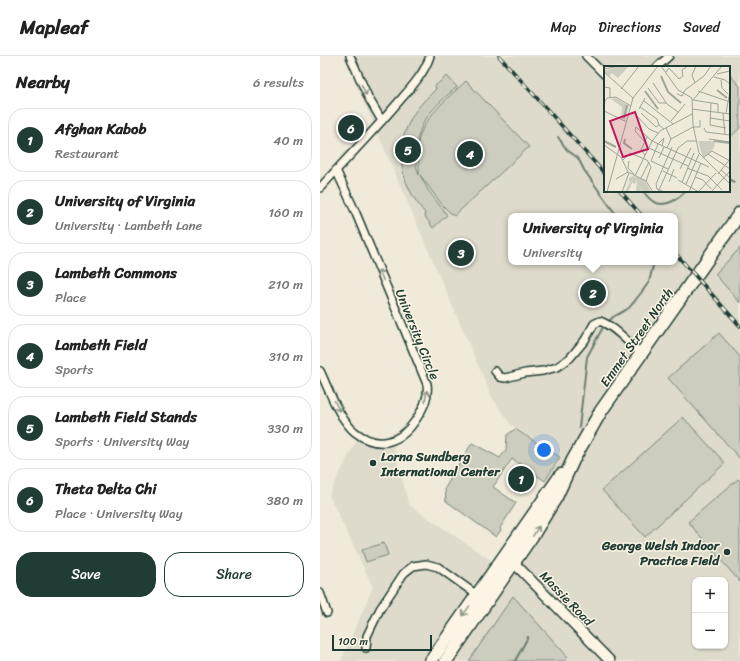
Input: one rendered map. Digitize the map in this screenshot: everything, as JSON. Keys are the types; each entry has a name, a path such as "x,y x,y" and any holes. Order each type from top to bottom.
{"main road":[{"name":"Emmet Street North","path":"446,661 509,559 548,492 573,460 602,411 641,353 740,213"},
{"name":"Emmet Street North","path":"431,661 477,595 509,559"}],"street":[{"path":"350,56 368,97 382,121"},
{"path":"320,188 382,121 422,74 430,56"},
{"path":"586,56 604,73"},
{"path":"658,66 668,56"},
{"name":"University Circle","path":"320,371 346,422 355,432 364,438 373,441 387,442 401,436 412,425 427,398 427,384 336,170"},
{"path":"495,371 500,376 505,378 557,367 570,358 594,324 600,321 606,323 641,353"},
{"name":"Massie Road","path":"509,559 610,661"},
{"path":"366,648 367,636 380,609 404,573 413,566 426,564 438,567 477,595"},
{"path":"320,593 327,613"}],"shaded area":[{"path":"344,56 740,56 740,661 341,661 373,587 329,495 357,439 374,444 393,446 409,505 492,561 530,508 561,456 511,425 493,399"},
{"path":"730,75 740,86 740,128 730,137"},
{"path":"447,76 457,87 435,107 429,114 420,130 416,150 416,166 419,175 418,144 424,126 444,101 466,81 529,147 454,216 443,206 420,175 428,190 447,215 433,228 409,189 404,177 401,151 403,138 415,112 436,89 435,86"},
{"path":"740,248 740,303 715,274"},
{"path":"719,333 740,357 740,459 668,378"},
{"path":"683,417 725,463 645,537 602,490"},
{"path":"515,429 560,457 545,481 512,459 493,487 516,503 496,537 446,501 445,488 472,443 500,458 506,450 507,435"},
{"name":"George Welsh Indoor Practice Field","path":"738,479 740,481 740,582 688,522"},
{"path":"384,543 388,555 366,562 362,550"},
{"path":"513,596 568,657 564,661 469,661"}],"waterway":[{"path":"558,137 567,150 578,158 584,170 615,213"},
{"path":"730,180 734,182"},
{"path":"644,192 658,204 672,202 685,192"},
{"path":"610,320 629,308 641,293 649,282 653,265"},
{"path":"579,428 587,357 602,329"},
{"path":"515,661 528,637"}],"railway":[{"path":"499,56 604,173"},
{"path":"621,192 639,213"},
{"path":"678,256 740,326"}],"place":[{"name":"Theta Delta Chi","path":"351,128"},
{"name":"Lambeth Field Stands","path":"408,150"},
{"name":"Lambeth Field","path":"470,154"},
{"name":"Lambeth Commons","path":"461,253"},
{"name":"University of Virginia","path":"593,293"},
{"name":"Lorna Sundberg International Center","path":"373,463"},
{"name":"Afghan Kabob","path":"521,479"},
{"name":"George Welsh Indoor Practice Field","path":"727,552"}]}
